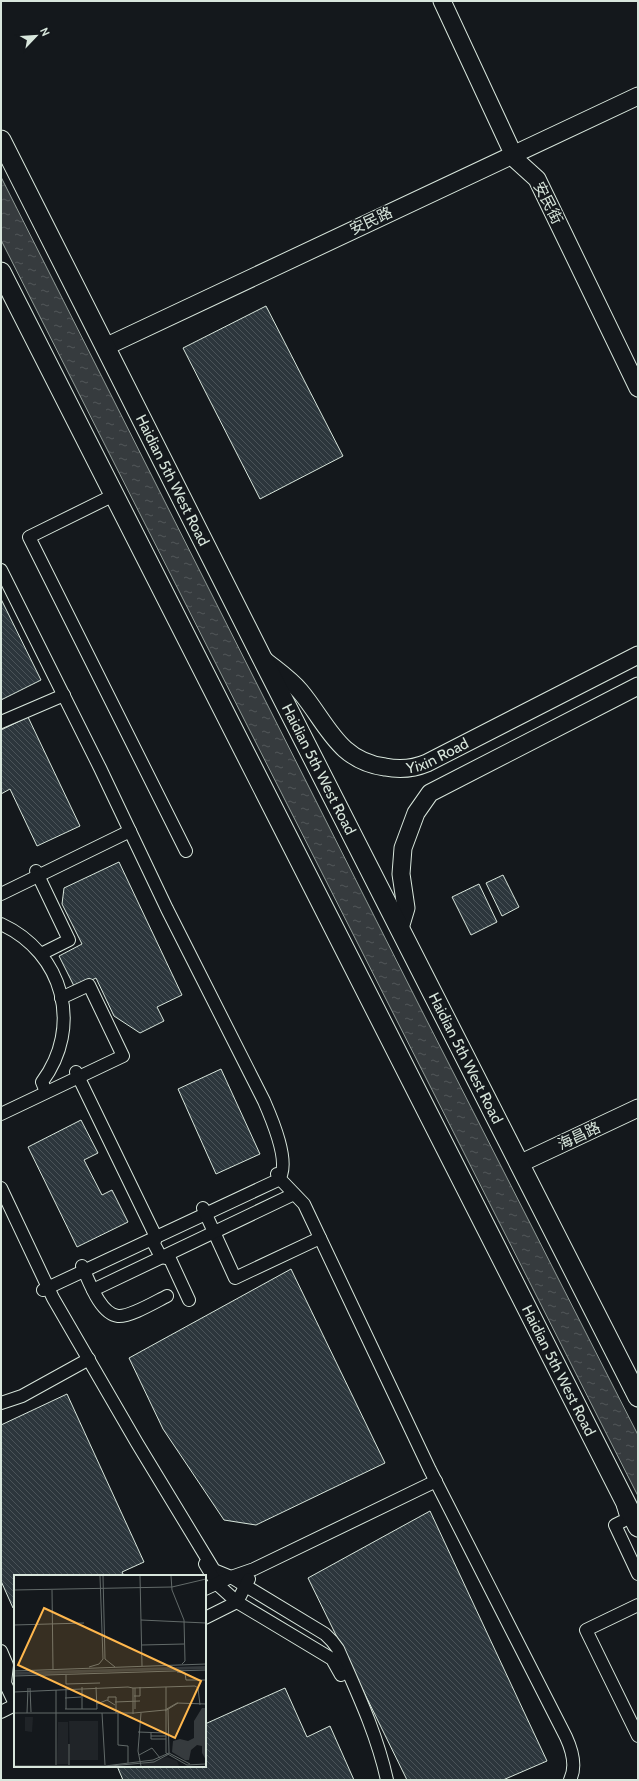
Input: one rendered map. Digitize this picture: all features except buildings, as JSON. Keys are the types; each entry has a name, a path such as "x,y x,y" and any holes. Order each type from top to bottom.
{"main road":[{"name":"Haidian 5th West Road","path":"1,140 262,658 638,1397"},
{"name":"Haidian 5th West Road","path":"1,272 638,1527"}],"street":[{"name":"安民街","path":"442,1 518,156 537,179 638,388"},
{"name":"安民街","path":"450,1 518,156 544,176 638,372"},
{"name":"安民路","path":"106,350 518,156 638,96"},
{"name":"安民路","path":"518,156 638,103"},
{"path":"114,495 29,537 186,851"},
{"path":"1,570 127,830 162,909 263,1111 274,1142 277,1160 276,1177 292,1195 318,1239 434,1482 562,1739 567,1751 569,1762 567,1777 563,1780"},
{"path":"1,581 60,694"},
{"name":"Yixin Road","path":"262,658 299,690 333,737 353,757 377,766 402,769 413,768 427,763 638,655"},
{"name":"Yixin Road","path":"400,928 406,908 401,874 403,848 416,813 430,793 638,686"},
{"path":"1,718 60,694"},
{"path":"1,722 60,694"},
{"path":"1,888 37,873 127,830"},
{"path":"1,894 37,873"},
{"path":"37,873 69,940 41,954"},
{"path":"1,924 23,937 41,954 54,976 61,998 64,1016 60,1049 55,1062 42,1082 45,1090"},
{"path":"1,1114 121,1051 89,985 61,998"},
{"path":"80,1073 157,1233 154,1244 161,1257 170,1259 189,1300"},
{"path":"1,1108 45,1090"},
{"name":"海昌路","path":"522,1169 638,1108"},
{"name":"海昌路","path":"522,1169 638,1120"},
{"path":"44,1286 276,1177"},
{"path":"1,1188 44,1286"},
{"path":"93,1290 292,1195"},
{"path":"1,1201 44,1286 132,1446 217,1584 237,1602 335,1662 365,1726 380,1780"},
{"path":"204,1211 235,1278 318,1239"},
{"path":"83,1268 102,1307 118,1316 132,1312 167,1296"},
{"path":"1,1403 22,1396 86,1360"},
{"path":"86,1360 214,1570 231,1577 325,1634 332,1641 340,1654 378,1742 387,1780"},
{"path":"206,1589 231,1577 254,1569 434,1482"},
{"path":"434,1482 566,1737 571,1748 573,1760 570,1780"},
{"path":"616,1486 627,1519 615,1525 638,1574"},
{"path":"206,1618 237,1602 254,1569"},
{"path":"638,1605 586,1630 638,1736"},
{"path":"1,1651 7,1665 7,1682 14,1701"},
{"path":"1,1712 14,1705"}],"water":[{"path":"1,177 638,1435 638,1496 1,240"}]}
